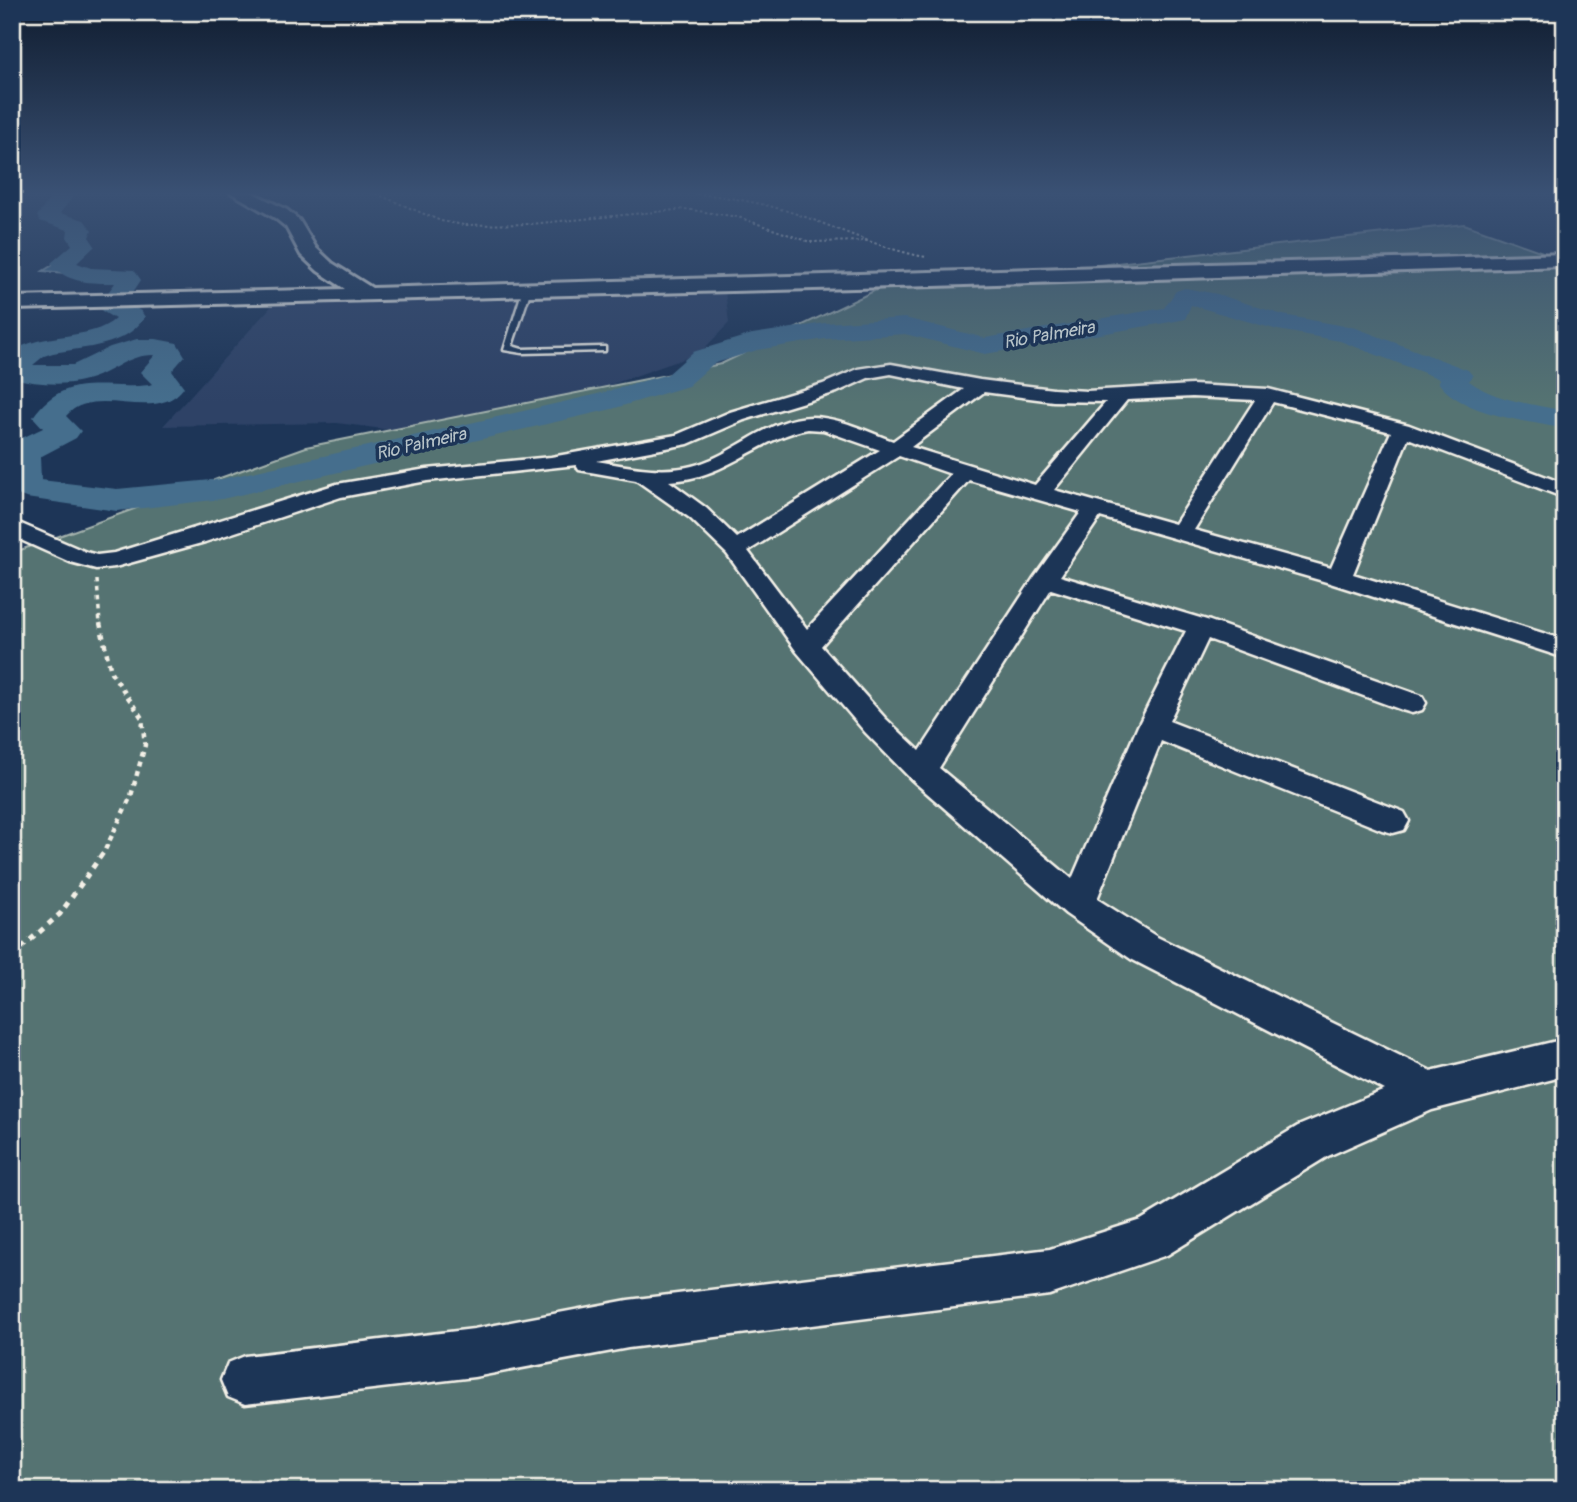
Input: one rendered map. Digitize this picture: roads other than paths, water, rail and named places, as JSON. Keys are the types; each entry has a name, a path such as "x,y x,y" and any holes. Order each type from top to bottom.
{"main road":[{"path":"320,262 366,293"},
{"path":"12,303 1548,262"},
{"path":"1540,263 1565,267"}],"street":[{"path":"12,527 78,557 96,562 157,550 337,491 427,475 551,463 681,440 737,416 830,388 877,370 905,370 979,386 1053,395 1121,396 1192,391 1268,395 1402,429 1565,492"},
{"path":"735,549 894,450 979,386"},
{"path":"1181,532 1268,395"},
{"path":"1041,492 1121,396"},
{"path":"551,463 642,475 681,475 709,468 782,429 802,422 825,424 894,450 965,472 1339,578 1565,649"},
{"path":"1339,578 1402,429"},
{"path":"806,646 965,472"},
{"path":"642,475 662,486 698,513 735,549 806,646 876,725 922,771 1078,904 1144,948 1429,1091"},
{"path":"922,771 1045,579 1096,507"},
{"path":"1045,579 1201,627 1412,703"},
{"path":"1078,904 1152,726 1201,627"},
{"path":"1152,726 1393,821"},
{"path":"245,1380 474,1353 628,1324 1050,1272 1151,1239 1313,1141 1429,1091 1565,1058"}],"lane":[{"path":"527,289 508,348 522,351 602,349"}],"waterway":[{"name":"Rio Palmeira","path":"64,262 68,268 82,274 125,275 129,280 111,306 132,317 120,328 105,335 34,350 22,357 17,370 46,375 76,374 128,350 156,347 167,349 171,356 154,372 164,378 169,387 140,395 74,396 61,403 49,417 65,431 34,445 24,454 22,469 26,488 117,500 222,489 601,403 678,380 703,358 752,342 825,331 905,326 985,346 1176,313 1177,305 1185,296 1217,302 1278,322 1346,334 1458,376 1453,382 1462,390 1489,402 1565,420"}]}
